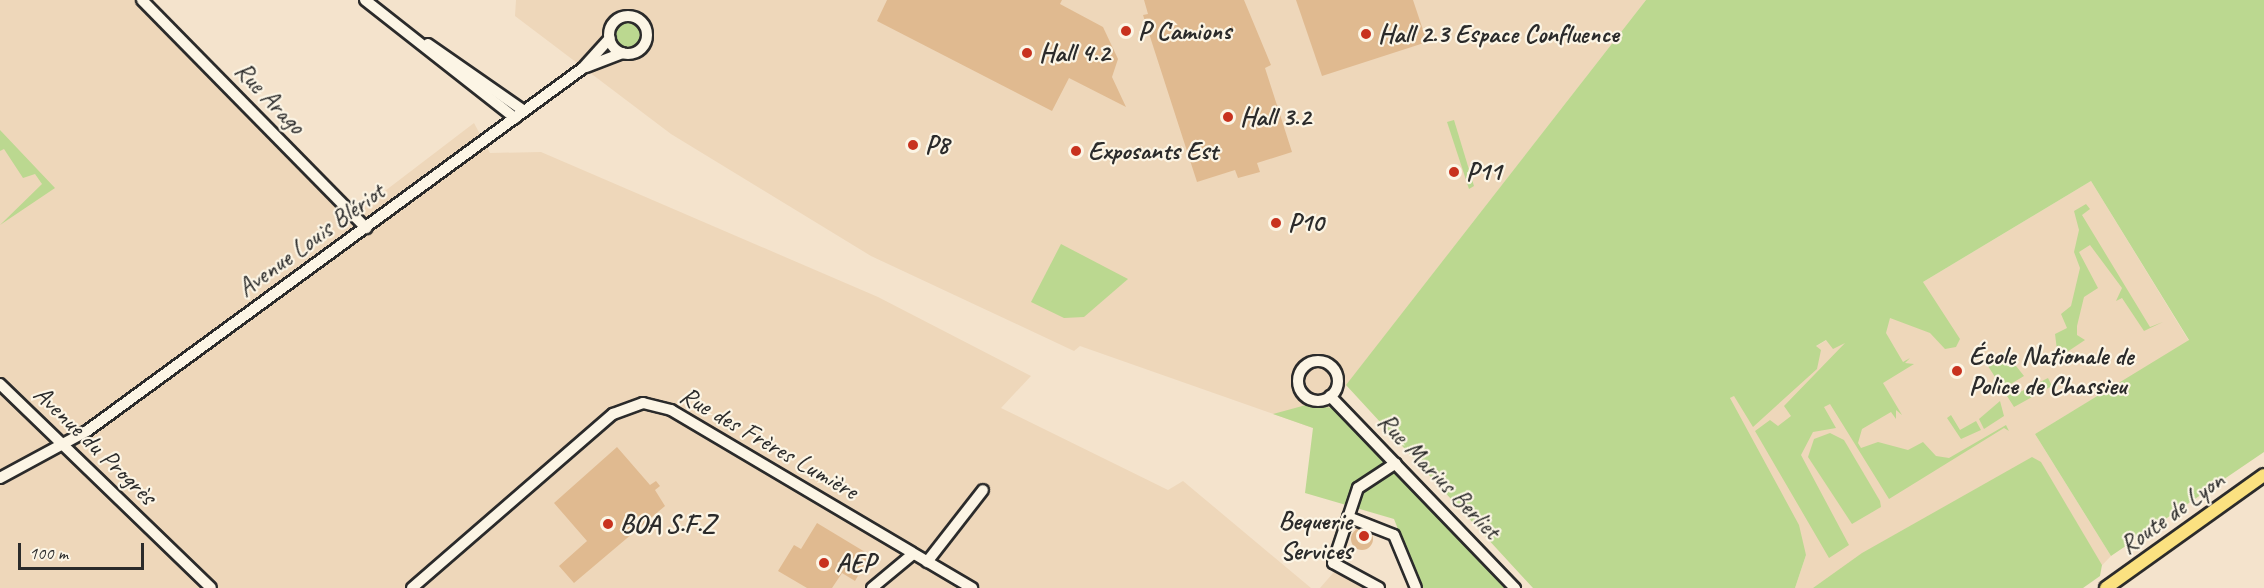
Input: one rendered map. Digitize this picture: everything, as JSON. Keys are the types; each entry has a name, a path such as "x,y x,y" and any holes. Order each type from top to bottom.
{"main road":[{"name":"Route de Lyon","path":"2106,588 2264,475"}],"street":[{"name":"Rue Arago","path":"142,0 366,228"},
{"path":"365,0 519,114"},
{"path":"628,16 641,21 647,34 644,45 622,53 610,38 618,20 628,16"},
{"name":"Avenue Louis Blériot","path":"0,478 62,445 366,228 583,68 610,38"},
{"name":"Avenue Louis Blériot","path":"583,68 622,53"},
{"name":"Avenue du Progrès","path":"0,384 211,588"},
{"name":"Rue Marius Berliet","path":"1330,396 1515,588"},
{"name":"Rue des Frères Lumière","path":"412,588 613,414 643,403 672,410 972,588"},
{"path":"1379,588 1334,567 1348,517 1364,480 1396,463"},
{"path":"927,562 983,490"},
{"path":"1348,517 1394,536 1416,588"},
{"path":"872,588 913,554"}],"shaded area":[{"path":"0,0 152,0 360,210 474,123 490,153 541,152 878,297 1031,376 1001,408 1168,490 1183,481 1311,588 0,588"},
{"path":"516,0 1646,0 1313,428 1080,346 1074,351 871,256 671,134 515,16"},
{"name":"École Nationale de Police de Chassieu","path":"2091,181 2189,341 2035,434 2111,556 2080,588 1795,588 1806,555 1730,398"},
{"path":"1334,572 1367,588 1320,588"}],"green space":[{"path":"1646,0 2264,0 2264,452 2111,556 2035,434 2189,340 2091,181 1923,282 1960,339 1956,347 1945,349 1930,333 1890,318 1886,333 1903,362 1910,358 1905,363 1914,364 1883,383 1902,415 1896,410 1896,419 1891,412 1862,429 1858,443 1861,448 1878,442 1908,450 1923,442 1936,456 1949,458 2006,425 2009,431 2004,428 1889,499 1830,404 1824,407 1836,428 1813,432 1801,455 1849,545 1829,558 1755,431 1770,420 1778,426 1791,416 1784,406 1845,343 1833,349 1826,340 1816,346 1821,350 1817,369 1753,427 1734,396 1730,398 1799,525 1806,555 1795,588 1533,588 1346,385"},
{"path":"628,23 637,26 640,35 637,44 628,47 619,44 616,35 619,26"},
{"path":"1454,120 1474,186 1469,189 1447,122"},
{"path":"0,130 55,188 0,225 42,184 35,174 23,178 4,149 0,151"},
{"path":"2086,204 2090,209 2082,215 2150,327 2163,322 2144,331 2122,298 2116,301 2122,288 2090,245 2079,252 2098,288 2084,297 2077,335 2085,340 2058,358 2055,334 2067,328 2061,314 2071,306 2080,268 2074,252 2079,230 2074,211"},
{"path":"1061,244 1128,279 1084,317 1064,318 1031,302"},
{"path":"2005,352 2024,376 2009,385 2014,395 2048,378 2052,386 2014,407 1988,366"},
{"path":"2000,401 2004,416 1984,429 1979,419"},
{"path":"1306,405 1334,408 1508,588 1421,588 1394,519 1305,493 1313,428 1273,414"},
{"path":"1951,415 1960,430 1976,421 1981,430 1961,439 1947,418"},
{"path":"1830,433 1844,440 1880,501 1881,507 1852,524 1808,457 1814,439"},
{"path":"2032,457 2041,462 2102,565 2100,576 2083,588 1813,588 1862,553"}],"building":[{"name":"Hall 4.2","path":"887,0 1062,0 1060,4 1103,27 1118,59 1112,77 1126,107 1069,78 1052,111 877,21"},
{"name":"Hall 3.2","path":"1144,0 1244,0 1271,65 1265,68 1292,152 1257,163 1260,172 1238,178 1235,170 1197,182 1143,15 1148,14"},
{"name":"Hall 2.3 Espace Confluence","path":"1296,0 1413,0 1427,42 1322,76"},
{"name":"BOA S.F.Z","path":"617,447 650,485 656,481 660,486 655,490 665,506 574,583 559,566 587,541 554,503"},
{"name":"AEP","path":"817,523 870,555 855,581 842,573 832,588 807,588 778,571 794,545 801,549"},
{"name":"Bequerie Services","path":"1362,528 1370,531 1373,539 1370,547 1362,550 1354,547 1351,539 1354,531"}],"place":[{"name":"P Camions","path":"1126,31"},
{"name":"Hall 2.3 Espace Confluence","path":"1366,34"},
{"name":"Hall 4.2","path":"1027,53"},
{"name":"Hall 3.2","path":"1228,117"},
{"name":"P8","path":"913,145"},
{"name":"Exposants Est","path":"1076,151"},
{"name":"P11","path":"1454,172"},
{"name":"P10","path":"1276,223"},
{"name":"École Nationale de Police de Chassieu","path":"1957,371"},
{"name":"BOA S.F.Z","path":"608,524"},
{"name":"Bequerie Services","path":"1364,536"},
{"name":"AEP","path":"824,563"}]}
